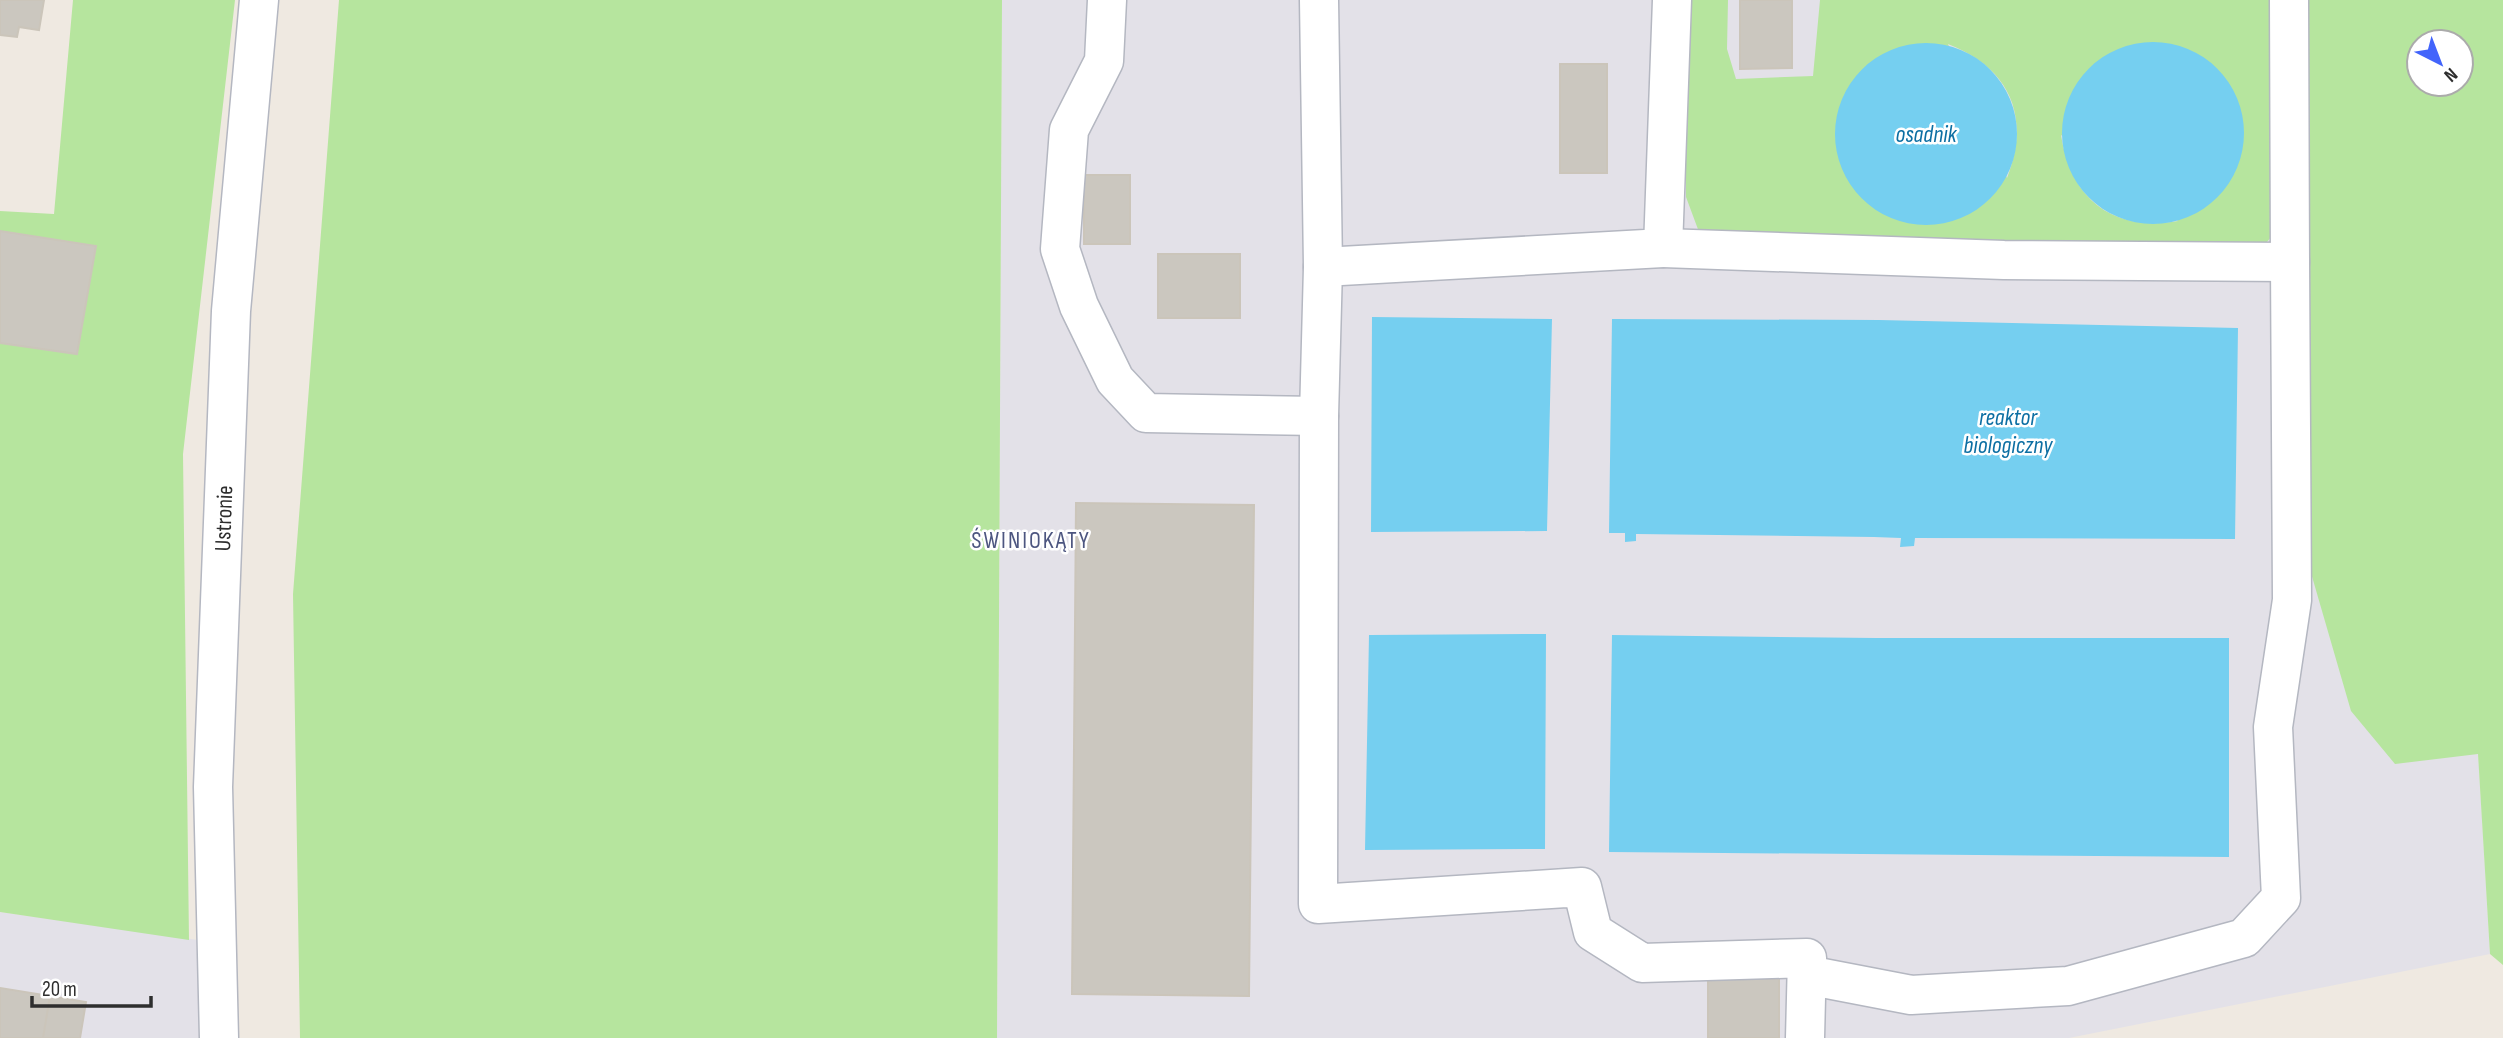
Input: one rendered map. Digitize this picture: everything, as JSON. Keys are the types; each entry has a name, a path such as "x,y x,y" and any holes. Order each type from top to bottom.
{"street":[{"name":"Ustronie","path":"219,1038 213,787 231,311 259,0"},
{"path":"1107,0 1104,61 1069,130 1060,249 1079,306 1115,380 1146,413 1319,416"},
{"path":"1319,0 1323,267 1319,416 1318,904 1582,887 1593,932 1642,963 1807,958 1805,1038"},
{"path":"1663,248 1672,0"},
{"path":"1807,975 1911,995 2068,986 2244,938 2281,898 2273,727 2292,600 2289,0"},
{"path":"1323,267 1663,248 2004,260 2290,262"}],"shaded area":[{"path":"1002,0 2487,0 2457,28 2405,28 2405,98 2440,98 2490,954 2069,1038 997,1038"},
{"path":"0,912 205,941 206,1038 0,1038"}],"green space":[{"path":"73,0 235,0 183,454 189,940 0,912 0,211 54,214"},
{"path":"339,0 1002,0 997,1038 300,1038 293,594"},
{"path":"1685,0 1728,0 1727,49 1736,79 1813,76 1820,0 2275,0 2279,228 2259,251 1740,238 1699,232 1686,197","holes":["1948,44 1987,66 2010,97 2017,134 2007,178","2061,135 2178,221 2134,221 2115,216 2099,207 2085,194 2074,177"]},
{"path":"2303,0 2503,0 2503,965 2490,954 2478,754 2395,764 2351,711 2311,573 2303,316"}],"water":[{"path":"2153,42 2188,49 2204,57 2217,69 2229,82 2237,98 2244,133 2237,168 2229,184 2217,197 2204,209 2188,217 2153,224 2118,217 2102,209 2089,197 2077,184 2069,168 2062,133 2069,98 2077,82 2089,69 2102,57 2118,49"},
{"name":"osadnik","path":"1926,43 1944,44 1961,50 1991,69 2010,99 2016,116 2016,152 2010,169 1991,199 1961,218 1944,224 1926,225 1908,224 1891,218 1861,199 1842,169 1836,152 1835,134 1836,116 1842,99 1861,69 1891,50 1908,44"},
{"path":"1372,317 1552,319 1547,531 1371,532"},
{"name":"reaktor biologiczny","path":"1612,319 1879,320 2238,328 2235,539 1915,538 1914,546 1900,547 1901,538 1636,534 1636,541 1625,542 1625,533 1609,533"},
{"path":"1546,634 1545,849 1365,850 1369,635"},
{"path":"1612,635 2229,638 2229,857 1609,852"}],"building":[{"path":"0,0 44,0 39,30 19,27 17,37 0,35"},
{"path":"1740,0 1792,0 1792,68 1740,69"},
{"path":"1560,64 1607,64 1607,173 1560,173"},
{"path":"1084,175 1130,175 1130,244 1084,244"},
{"path":"0,231 96,246 77,354 0,343"},
{"path":"1158,254 1240,254 1240,318 1158,318"},
{"path":"1076,503 1254,505 1249,996 1072,994"},
{"path":"1708,979 1779,979 1779,1038 1708,1038"},
{"path":"0,988 50,996 43,1038 0,1038"},
{"path":"50,996 86,1002 80,1038 43,1038"}],"district":[{"name":"ŚWINIOKĄTY","path":"1031,540"}]}
